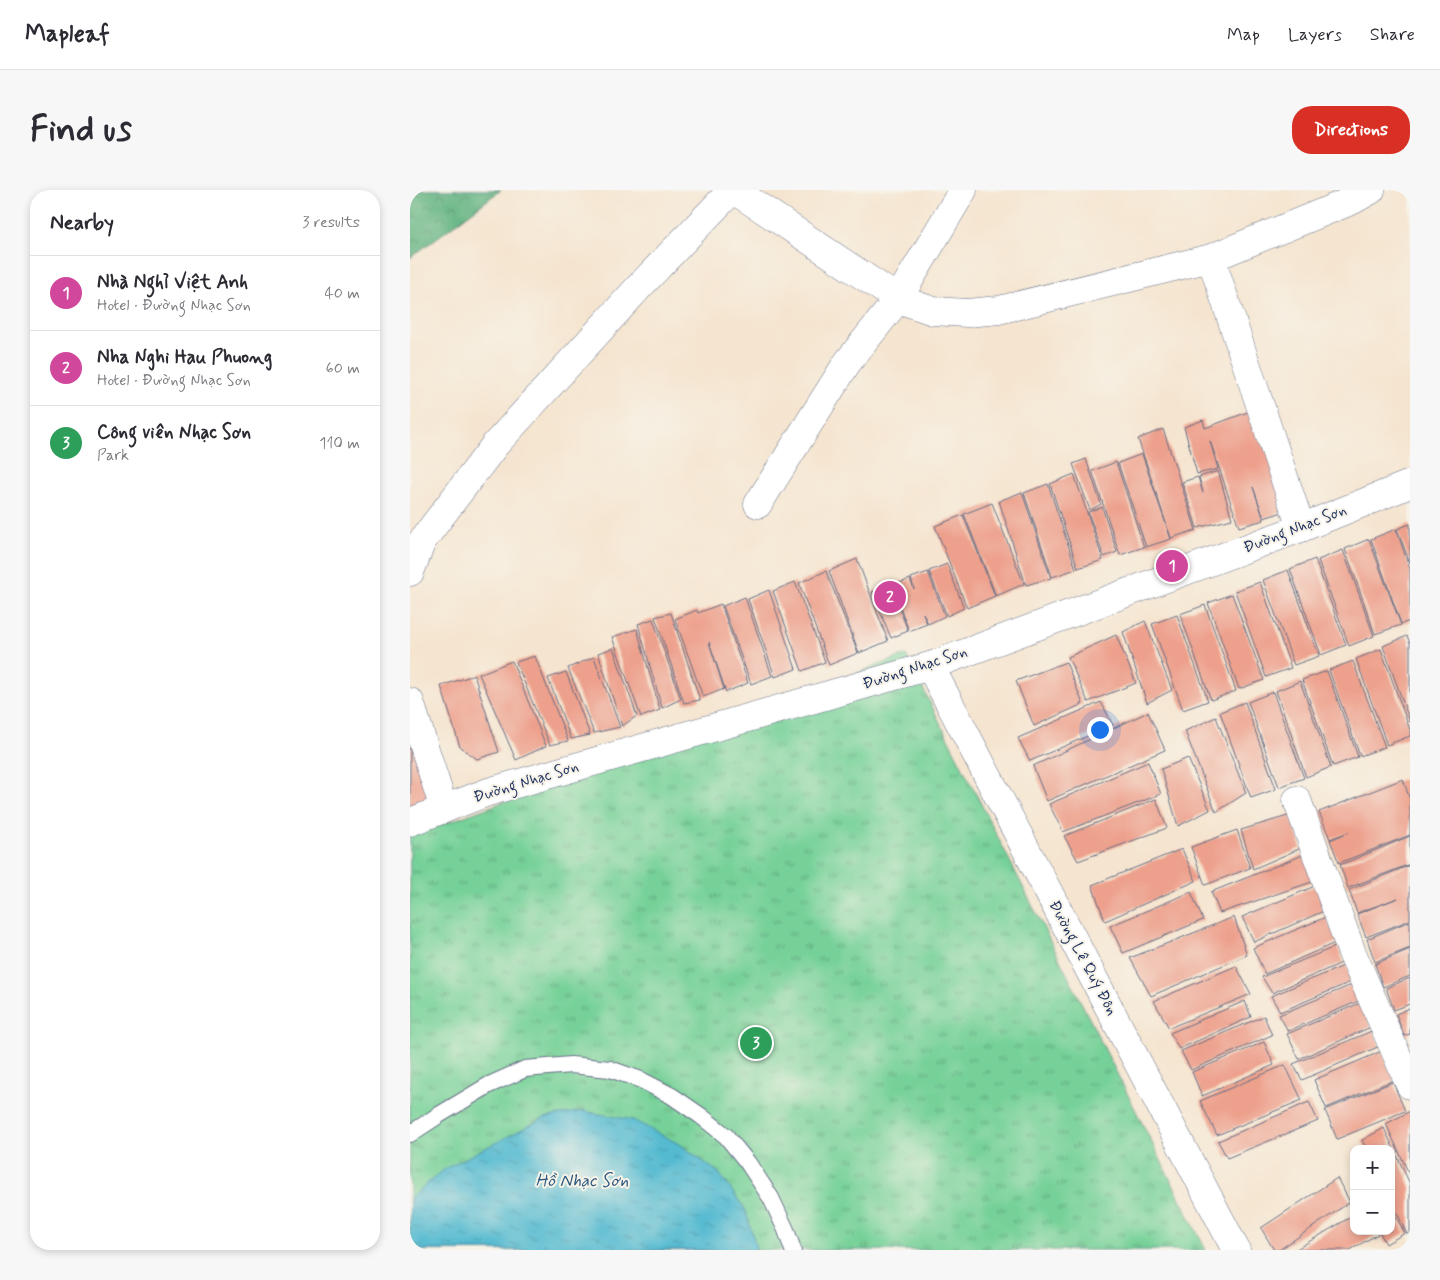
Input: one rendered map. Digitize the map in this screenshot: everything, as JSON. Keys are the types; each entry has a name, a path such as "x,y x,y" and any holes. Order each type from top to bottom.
{"street":[{"path":"410,572 422,541 495,445 639,287 733,190 898,299 933,311 967,313 999,310 1211,258 1353,200 1371,190"},
{"path":"758,504 847,363 898,299 963,190"},
{"path":"1211,258 1301,528"},
{"name":"Đường Nhạc Sơn","path":"410,822 488,792 930,666 1301,528 1410,484"},
{"name":"Đường Lê Quý Đôn","path":"930,666 1236,1250"},
{"path":"410,702 444,809"},
{"path":"1297,800 1352,953 1410,1085"}],"lane":[{"path":"410,1134 488,1085 525,1069 571,1065 610,1069 641,1080 672,1096 726,1136 748,1163 771,1198 786,1230 792,1250"}],"green space":[{"path":"410,190 501,190 410,258"},
{"path":"906,655 1206,1250 410,1250 410,836"}],"water":[{"name":"Hồ Nhạc Sơn","path":"582,1111 633,1120 681,1145 719,1173 745,1209 756,1250 410,1250 410,1198 446,1168 544,1118"}],"building":[{"path":"1256,409 1289,510 1264,518 1253,487 1264,520 1239,527 1210,441 1218,469 1197,474 1184,427 1203,420 1205,428"},
{"path":"1163,429 1196,530 1171,538 1138,439"},
{"path":"1142,454 1171,539 1146,547 1118,463"},
{"path":"1086,459 1101,504 1090,510 1073,464"},
{"path":"1116,462 1144,547 1120,555 1092,471"},
{"path":"1218,471 1232,519 1197,528 1182,482 1198,477 1203,493 1199,477"},
{"path":"1074,474 1103,560 1078,568 1050,484"},
{"path":"1048,484 1076,569 1052,577 1024,493"},
{"path":"1022,492 1051,578 1026,585 999,501"},
{"path":"992,503 1024,584 996,596 964,514"},
{"path":"1102,507 1117,552 1104,557 1088,512"},
{"path":"963,515 995,596 967,608 935,526"},
{"path":"1410,524 1410,563 1397,529"},
{"path":"1396,529 1410,569 1410,621 1401,624 1371,539"},
{"path":"1369,539 1401,625 1375,634 1345,549"},
{"path":"1343,550 1374,636 1349,646 1318,560"},
{"path":"857,559 888,641 859,653 829,571"},
{"path":"1315,559 1346,645 1321,655 1290,569"},
{"path":"947,564 964,608 947,616 929,571"},
{"path":"1288,570 1319,656 1294,665 1263,580"},
{"path":"826,571 858,653 829,665 799,583"},
{"path":"928,572 945,616 928,624 923,613 927,624 909,631 892,586 910,579 914,589 911,578"},
{"path":"795,582 825,662 802,671 773,591"},
{"path":"1260,582 1291,668 1266,677 1235,591"},
{"path":"891,586 908,631 891,638 872,592"},
{"path":"769,590 796,669 775,677 748,599"},
{"path":"1232,594 1264,680 1239,689 1208,603"},
{"path":"745,597 772,676 751,684 723,606"},
{"path":"721,604 748,683 726,692 709,642 724,689 703,697 675,619 697,610 698,613"},
{"path":"1205,605 1236,691 1211,700 1180,614"},
{"path":"671,613 700,700 684,703 655,617"},
{"path":"1177,615 1208,701 1183,710 1152,624"},
{"path":"653,619 681,699 662,708 638,624"},
{"path":"1145,621 1172,690 1147,703 1123,632"},
{"path":"637,629 660,710 641,717 612,637"},
{"path":"1116,635 1136,683 1088,702 1068,657"},
{"path":"1407,636 1410,643 1410,722 1383,646"},
{"path":"613,648 637,716 622,726 598,653"},
{"path":"1381,649 1410,730 1410,736 1387,745 1356,659"},
{"path":"535,656 568,741 550,745 516,662"},
{"path":"594,657 620,727 594,733 568,668"},
{"path":"512,661 546,746 516,760 479,674"},
{"path":"1353,661 1385,747 1360,756 1329,670"},
{"path":"1066,662 1083,704 1034,726 1016,681"},
{"path":"1327,671 1358,757 1333,766 1302,680"},
{"path":"566,672 590,735 571,739 548,678"},
{"path":"474,675 499,752 477,759 460,747 441,686"},
{"path":"1300,681 1331,767 1306,777 1276,691"},
{"path":"1273,692 1304,778 1279,787 1248,702"},
{"path":"1101,702 1113,725 1030,761 1018,738"},
{"path":"1245,702 1276,789 1251,798 1220,712"},
{"path":"1148,712 1165,750 1047,801 1033,766"},
{"path":"1216,717 1246,793 1216,812 1185,731"},
{"path":"410,739 433,799 410,807"},
{"path":"1188,758 1210,810 1178,826 1161,769"},
{"path":"1148,762 1161,794 1063,832 1049,804"},
{"path":"1403,779 1410,800 1410,835 1339,863 1330,840 1349,832 1330,839 1319,812"},
{"path":"1156,799 1167,828 1078,861 1064,836"},
{"path":"1291,815 1301,848 1253,869 1241,830"},
{"path":"1237,830 1250,868 1205,885 1191,847"},
{"path":"1410,836 1410,864 1348,888 1340,865"},
{"path":"1182,849 1196,881 1105,921 1092,885"},
{"path":"1303,855 1315,881 1220,913 1211,892"},
{"path":"1410,865 1410,920 1366,937 1357,914 1398,898 1357,913 1349,890"},
{"path":"1315,886 1326,910 1254,942 1242,917"},
{"path":"1191,892 1203,920 1123,953 1110,926"},
{"path":"1234,917 1247,955 1151,996 1130,958"},
{"path":"1326,917 1337,942 1265,974 1253,948"},
{"path":"1410,921 1410,948 1375,962 1367,939"},
{"path":"1337,946 1344,962 1272,993 1262,977"},
{"path":"1410,949 1410,976 1383,987 1375,964"},
{"path":"1346,965 1353,981 1280,1012 1271,996"},
{"path":"1236,966 1251,994 1169,1028 1154,1001"},
{"path":"1410,978 1410,1004 1394,1010 1386,988"},
{"path":"1354,984 1361,1000 1288,1031 1279,1015"},
{"path":"1245,1001 1251,1017 1179,1049 1170,1033"},
{"path":"1360,1003 1371,1027 1299,1059 1287,1034"},
{"path":"1410,1008 1410,1034 1404,1036 1396,1014"},
{"path":"1264,1016 1272,1035 1191,1070 1181,1051"},
{"path":"1374,1030 1380,1046 1302,1080 1293,1064"},
{"path":"1264,1042 1274,1065 1202,1096 1192,1072"},
{"path":"1382,1051 1394,1080 1326,1108 1314,1080"},
{"path":"1285,1065 1302,1100 1217,1135 1200,1101"},
{"path":"1393,1082 1405,1111 1337,1139 1325,1110"},
{"path":"1309,1102 1318,1121 1227,1158 1218,1141"},
{"path":"1410,1111 1410,1176 1386,1124"},
{"path":"1384,1128 1392,1145 1364,1145 1362,1140"},
{"path":"1395,1152 1410,1184 1410,1232 1407,1234 1395,1208"},
{"path":"1337,1178 1350,1202 1279,1250 1274,1250 1261,1228"},
{"path":"1395,1215 1405,1233 1386,1244 1381,1235 1395,1235"},
{"path":"1350,1217 1350,1235 1376,1235 1350,1250 1295,1250"}],"place":[{"name":"Nhà Nghỉ Việt Anh","path":"1172,566"},
{"name":"Nha Nghi Hau Phuong","path":"890,597"},
{"name":"Công viên Nhạc Sơn","path":"756,1043"}]}
